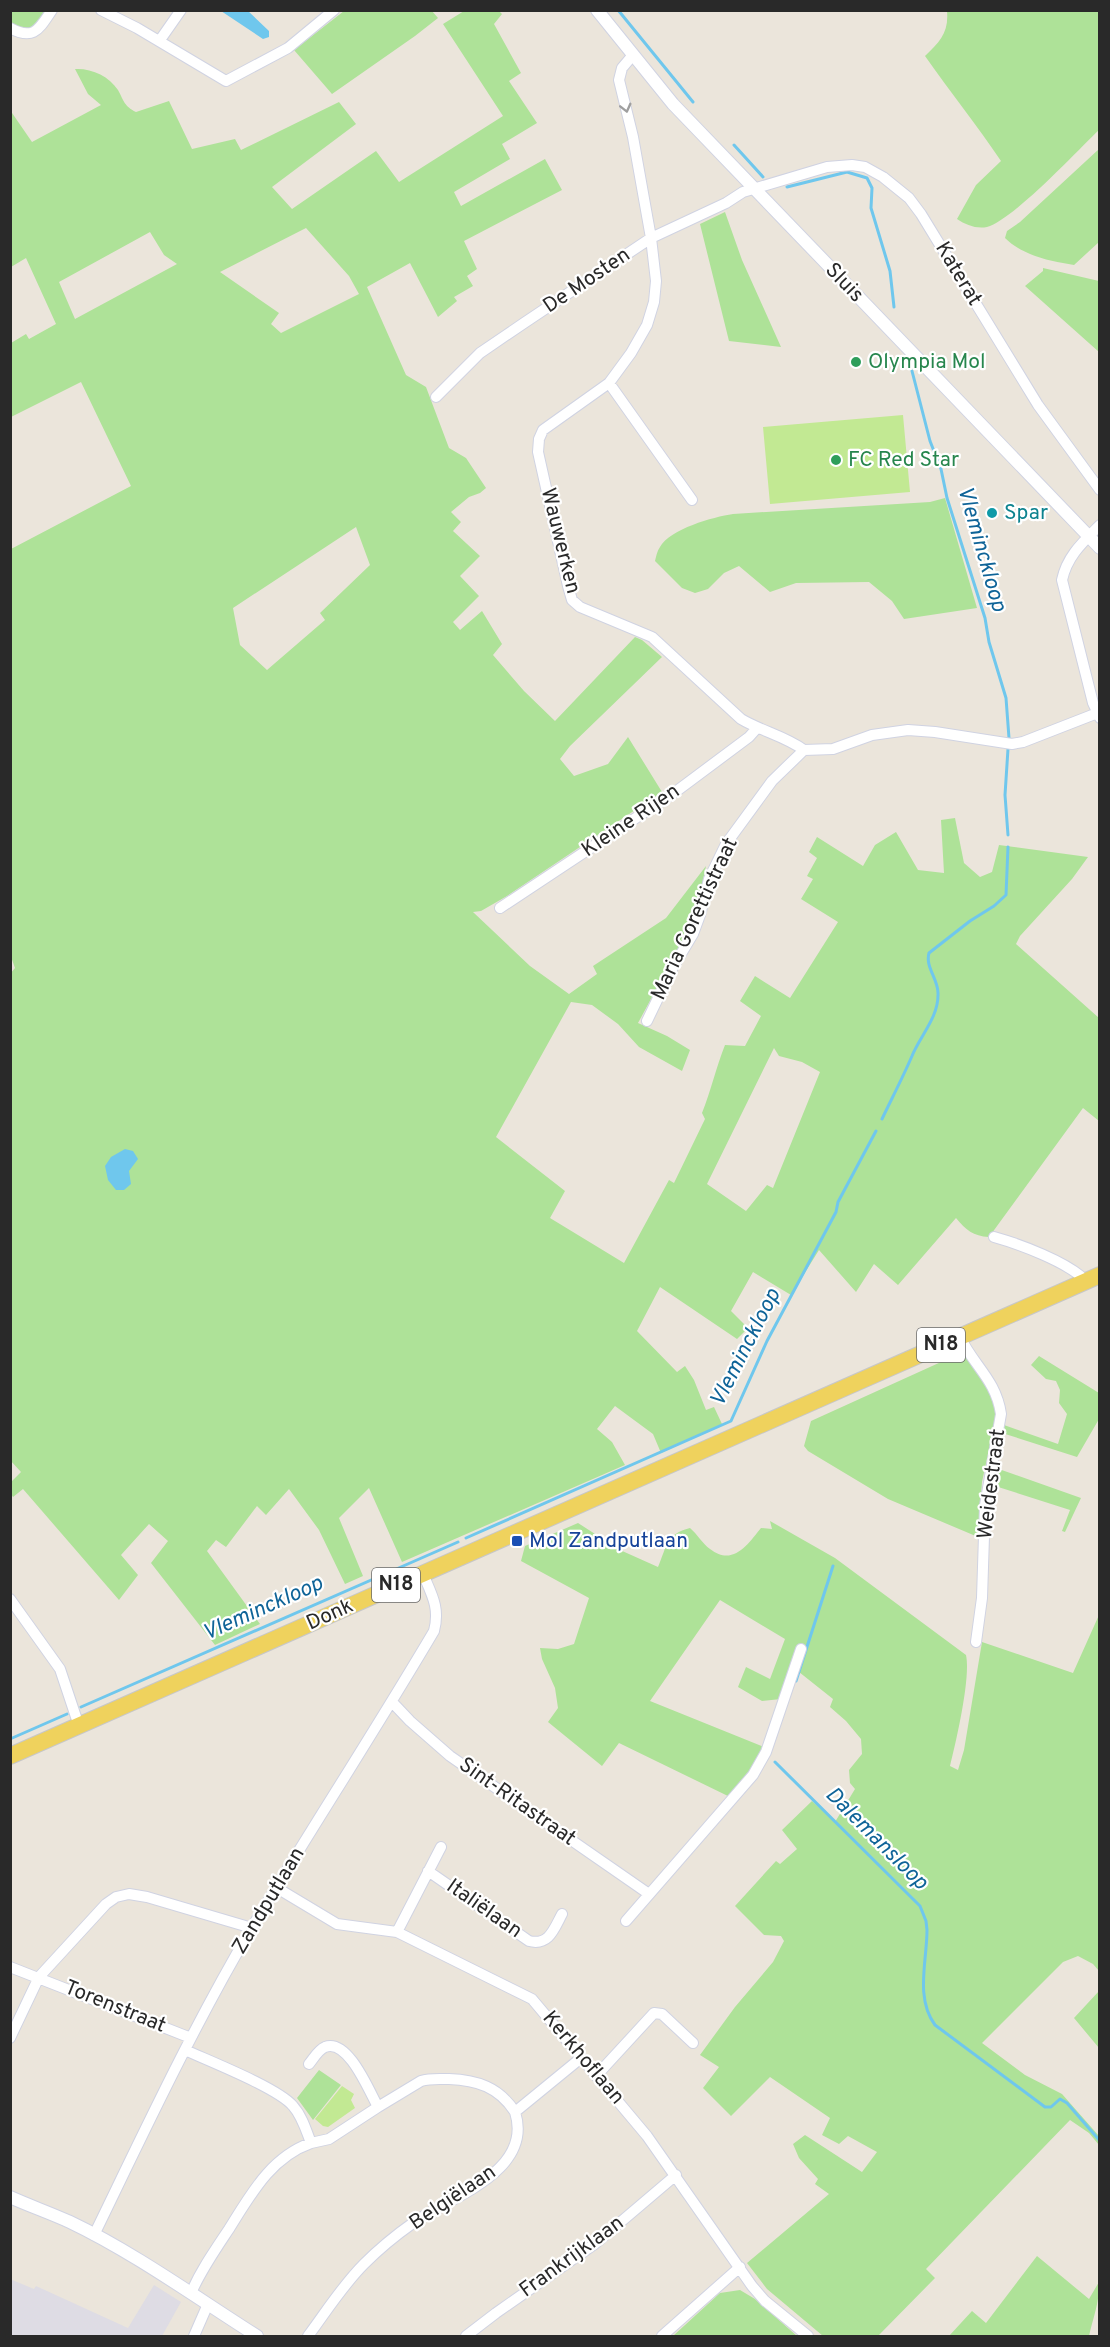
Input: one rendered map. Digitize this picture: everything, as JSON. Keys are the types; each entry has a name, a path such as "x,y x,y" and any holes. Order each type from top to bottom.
{"main road":[{"name":"N18","path":"960,1336 1093,1278"},
{"name":"Donk","path":"10,1756 960,1336"}],"street":[{"path":"10,28 31,34 42,25 52,10"},
{"path":"101,10 159,40 226,81 288,48 334,10"},
{"path":"159,40 181,10"},
{"name":"Sluis","path":"597,10 673,104 1100,548"},
{"name":"Wauwerken","path":"633,55 622,68 619,80 633,137 651,238 656,281 654,302 647,325 632,353 609,383 543,430 539,439 538,452 572,600 580,607 652,637 741,719 794,743 804,750"},
{"name":"Katerat","path":"754,189 827,167 852,165 865,167 896,187 921,214 1038,405 1100,490"},
{"name":"De Mosten","path":"436,397 480,353 651,238 726,203 743,192 754,189"},
{"path":"609,383 692,500"},
{"path":"804,750 833,749 872,735 908,730 944,733 1012,744 1099,714 1087,682 1062,580 1065,566 1071,555 1100,525"},
{"name":"Kleine Rijen","path":"500,908 678,790 741,743 757,728"},
{"name":"Maria Gorettistraat","path":"647,1021 693,934 709,879 726,844 772,781 804,750"},
{"path":"994,1237 1014,1243 1093,1278"},
{"name":"Weidestraat","path":"960,1336 966,1350 993,1385 999,1399 1001,1414 986,1505 982,1598 976,1642"},
{"name":"Zandputlaan","path":"94,2235 191,2038 252,1928 434,1631 438,1617 434,1599 423,1574"},
{"path":"10,1599 60,1669 79,1726"},
{"path":"626,1921 753,1775 766,1752 801,1649"},
{"name":"Sint-Ritastraat","path":"392,1702 450,1756 649,1894"},
{"name":"Italiëlaan","path":"397,1932 441,1847"},
{"name":"Italiëlaan","path":"428,1871 529,1941 537,1943 550,1936 562,1914"},
{"name":"Kerkhoflaan","path":"277,1888 337,1924 397,1932 532,1999 636,2122 765,2301 808,2337"},
{"path":"10,2038 39,1977 106,1904 116,1897 129,1894 147,1897 252,1928"},
{"name":"Torenstraat","path":"10,1966 191,2038"},
{"path":"596,2076 654,2013 662,2014 693,2043"},
{"path":"309,2064 324,2048 332,2046 340,2048 354,2064 378,2107"},
{"path":"186,2050 272,2091 292,2105 304,2124 311,2143"},
{"path":"191,2293 204,2266 260,2181 291,2151 329,2139 378,2107 428,2079 476,2081 489,2086 515,2112 581,2058"},
{"name":"Belgiëlaan","path":"308,2337 364,2264 413,2223 472,2190 494,2174 508,2156 516,2140 515,2112"},
{"name":"Frankrijklaan","path":"466,2337 496,2313 596,2243 676,2175"},
{"path":"10,2197 70,2222 94,2235 191,2293 257,2337"},
{"path":"662,2337 740,2267"},
{"path":"194,2337 208,2304"}],"shaded area":[{"path":"10,2279 34,2289 36,2286 128,2328 154,2285 181,2302 162,2336 11,2336"}],"green space":[{"path":"10,11 47,11 35,27 28,30 11,24"},
{"path":"344,11 432,11 438,18 332,94 294,50"},
{"path":"464,11 499,11 502,14 494,24 521,73 509,81 537,123 502,144 510,159 454,192 461,206 545,159 562,190 464,241 477,269 467,276 473,286 454,297 457,301 438,317 410,263 367,287 406,375 426,387 449,448 466,458 486,488 469,497 451,512 461,522 453,531 480,556 460,576 479,596 453,622 460,630 482,611 502,644 493,655 524,691 555,721 635,637 662,657 570,746 560,759 574,776 608,764 628,737 662,792 507,896 481,911 473,912 530,966 569,994 597,974 593,966 666,918 706,866 697,909 638,1023 667,1036 690,1050 682,1071 639,1047 618,1024 592,1005 571,1002 496,1137 565,1191 550,1218 624,1263 669,1180 674,1183 705,1119 702,1113 725,1045 745,1046 761,1016 740,1001 755,976 790,998 838,922 801,899 813,879 807,876 817,858 809,852 817,837 863,866 875,845 896,832 918,870 944,873 941,820 955,818 964,863 980,877 992,872 999,845 1088,857 1072,879 1020,936 1016,944 1099,1018 1099,1121 1083,1108 989,1237 970,1232 956,1218 898,1285 874,1264 856,1292 819,1250 791,1295 753,1272 731,1311 748,1328 737,1339 660,1287 637,1331 677,1372 685,1366 694,1380 706,1410 714,1407 722,1424 661,1453 653,1434 615,1406 597,1429 612,1442 625,1465 402,1562 369,1488 339,1518 363,1576 345,1584 319,1530 289,1489 266,1515 257,1506 226,1547 216,1540 207,1551 260,1624 215,1645 151,1563 168,1541 149,1524 121,1555 138,1575 119,1600 23,1489 13,1497 11,1494 11,1482 21,1472 10,1460 10,974 15,968 10,954 11,549 131,486 81,382 11,417 11,343 26,334 29,339 56,324 26,258 11,267 10,110 32,142 101,105 88,94 75,69 87,70 110,81 127,105 136,112 169,101 192,149 235,139 241,150 339,102 356,124 272,187 292,209 376,151 399,182 503,116 443,24","holes":["306,228 349,276 359,294 281,333 271,324 279,313 220,272","150,232 164,255 177,264 75,319 59,282","356,527 370,565 320,613 325,620 267,670 240,645 233,608","774,1048 779,1056 802,1062 820,1072 773,1188 767,1185 746,1211 707,1184"]},
{"path":"947,11 1099,11 1099,130 1028,199 998,222 987,227 971,226 957,219 976,185 1001,161 925,56 945,31"},
{"path":"1099,149 1099,242 1074,265 1028,253 1005,238 1007,231 1020,222"},
{"path":"725,212 742,260 781,347 729,341 700,224"},
{"path":"1043,268 1099,281 1099,352 1025,286 1043,271"},
{"name":"FC Red Star","path":"903,415 910,492 770,504 763,427"},
{"path":"945,498 977,608 904,619 892,601 869,582 796,583 770,592 739,566 724,573 708,589 695,593 682,588 655,561 657,552 665,541 682,529 733,514 930,502"},
{"path":"963,1352 990,1387 995,1400 996,1416 982,1482 978,1537 888,1499 808,1451 804,1446 811,1421"},
{"path":"1039,1356 1099,1393 1099,1419 1077,1457 1002,1433 1004,1425 1058,1444 1067,1414 1059,1403 1060,1390 1056,1381 1046,1379 1031,1365"},
{"path":"996,1468 1081,1498 1065,1532 1062,1531 1070,1510 995,1486"},
{"path":"770,1521 835,1558 966,1655 965,1693 950,1766 958,1770 964,1750 982,1642 1073,1673 1099,1615 1099,1971 1093,1964 1078,1956 1063,1962 982,2043 1025,2075 1062,2094 1099,2136 1099,2145 1089,2133 1070,2120 926,2269 935,2278 878,2336 823,2336 767,2289 747,2263 829,2194 815,2184 818,2179 799,2158 793,2144 805,2135 862,2172 877,2152 848,2136 839,2144 822,2135 830,2118 770,2077 731,2116 703,2088 719,2067 700,2055 735,2007 773,1962 784,1941 781,1936 764,1935 735,1906 776,1861 780,1864 797,1849 782,1830 812,1801 835,1822 855,1789 850,1783 849,1770 862,1754 861,1739 830,1707 833,1699 794,1668 781,1699 762,1701 738,1687 746,1667 770,1679 785,1639 720,1600 650,1701 764,1747 761,1755 730,1797 619,1743 602,1766 548,1722 558,1708 555,1688 542,1659 540,1648 558,1649 574,1644 589,1598 521,1561 525,1546 578,1523 620,1550 658,1567 668,1542 682,1531 690,1528 710,1549 726,1556 739,1551 761,1528 772,1529"},
{"path":"1099,1991 1099,2048 1074,2018"},
{"path":"319,2070 341,2085 313,2120 297,2098"},
{"path":"342,2086 354,2094 351,2100 355,2108 328,2127 323,2126 315,2119"},
{"path":"1037,2256 1089,2299 1099,2282 1097,2303 1089,2336 949,2336 972,2311 986,2323"},
{"path":"740,2290 755,2299 797,2336 673,2336 720,2293"}],"water":[{"path":"221,11 248,11 269,31 269,37 263,39"},
{"path":"125,1149 133,1151 138,1159 129,1171 131,1184 124,1190 116,1190 108,1180 105,1166 111,1157"}],"waterway":[{"name":"Vleminckloop","path":"618,10 693,102"},
{"name":"Vleminckloop","path":"734,145 763,177"},
{"name":"Vleminckloop","path":"787,187 847,172 867,178 872,188 871,208 890,271 894,307"},
{"name":"Vleminckloop","path":"912,371 930,441 941,469 947,498 985,618 989,642 1006,698 1009,738"},
{"name":"Vleminckloop","path":"1008,749 1005,795 1008,835"},
{"name":"Vleminckloop","path":"882,1119 935,1010 938,993 929,963 929,953 1006,895 1008,847"},
{"name":"Vleminckloop","path":"466,1538 731,1421 767,1341 836,1212 838,1202 876,1131"},
{"name":"Vleminckloop","path":"81,1707 458,1542"},
{"name":"Dalemansloop","path":"796,1681 833,1566"},
{"name":"Vleminckloop","path":"10,1739 67,1714"},
{"name":"Dalemansloop","path":"775,1762 920,1906 927,1930 925,2003 935,2025 1045,2107 1051,2107 1060,2099 1067,2103 1100,2141"}],"place":[{"name":"Olympia Mol","path":"856,362"},
{"name":"FC Red Star","path":"836,460"},
{"name":"Spar","path":"992,513"},
{"name":"Mol Zandputlaan","path":"517,1541"}]}
